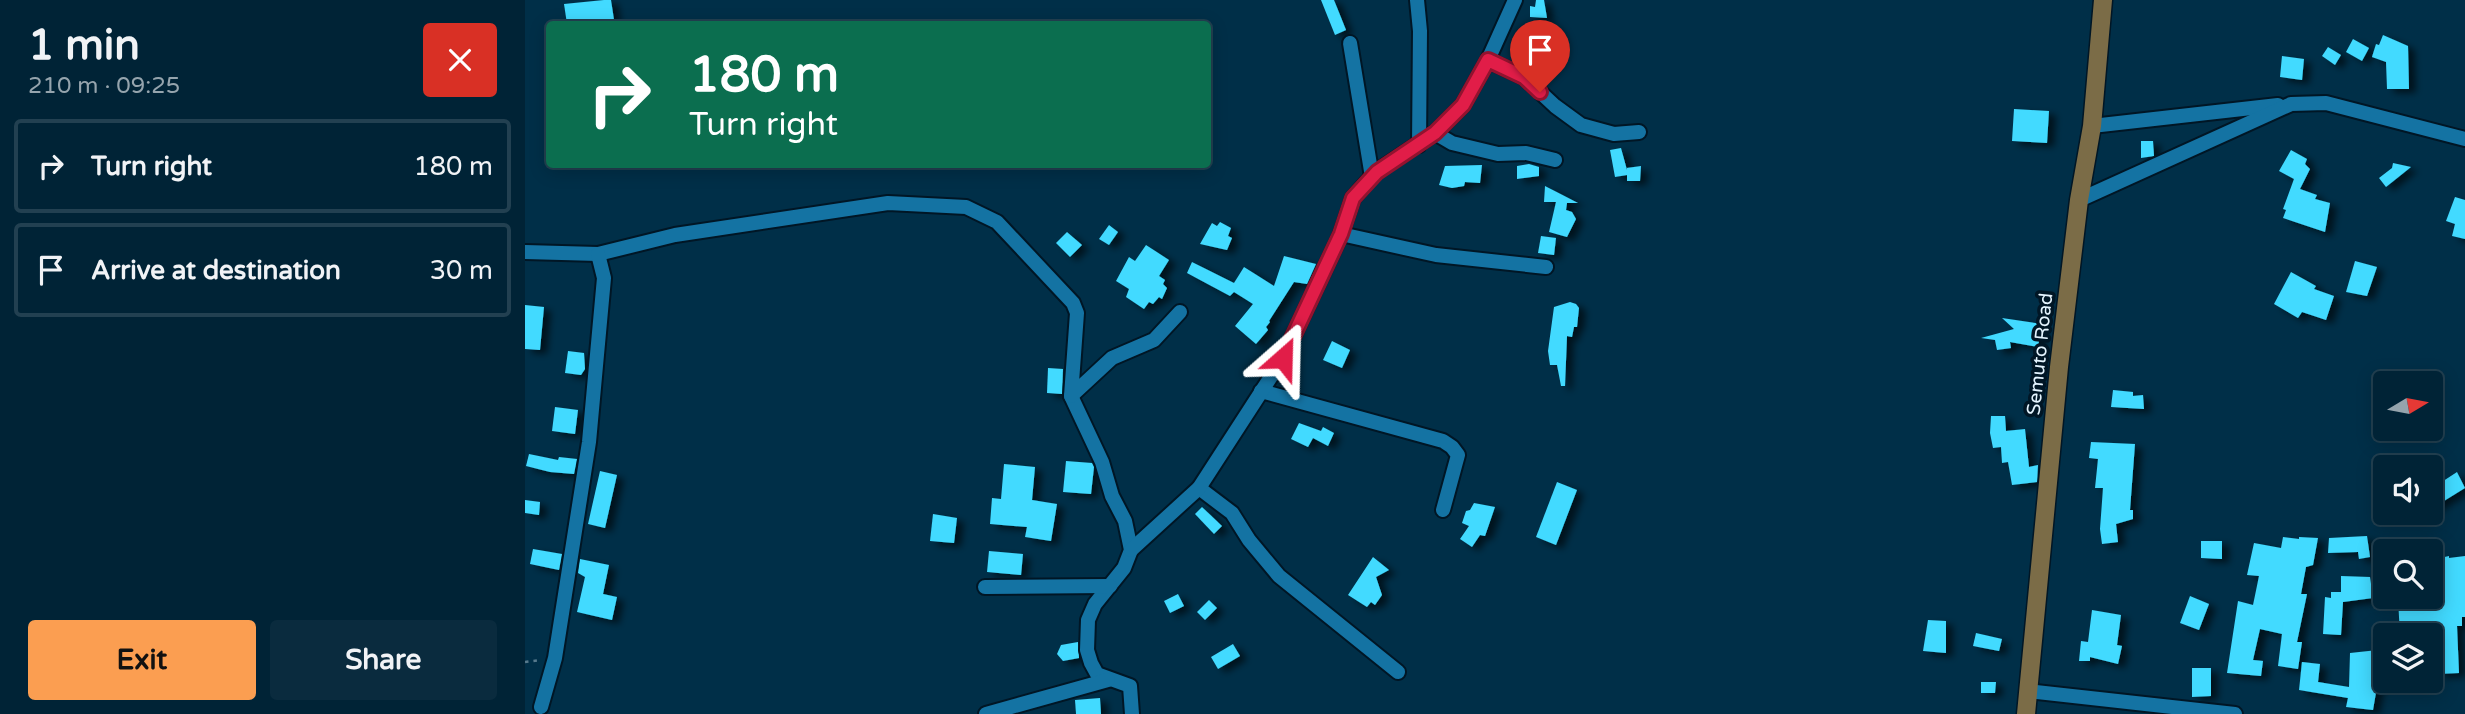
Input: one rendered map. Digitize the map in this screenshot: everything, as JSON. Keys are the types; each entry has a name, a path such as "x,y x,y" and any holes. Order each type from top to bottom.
{"main road":[{"name":"Semuto Road","path":"2026,714 2059,367 2079,200 2091,126 2103,0"}],"street":[{"path":"1417,0 1420,31 1419,145"},
{"path":"1502,0 1504,25"},
{"path":"1108,680 1097,674 1087,650 1088,620 1095,604 1124,568 1131,550 1199,488 1283,358 1341,234 1353,198 1371,177 1435,133 1463,105 1488,60 1515,0"},
{"path":"1350,43 1371,177"},
{"path":"1488,60 1524,77 1555,106 1581,125 1614,134 1639,132"},
{"path":"2091,126 2291,104 2326,103 2465,138"},
{"path":"2079,200 2291,104"},
{"path":"1435,133 1452,143 1498,154 1526,153 1555,160"},
{"path":"525,252 598,254 675,236 888,203 966,207 997,222 1073,303 1077,313 1071,396 1125,521 1131,550"},
{"path":"1341,234 1436,256 1546,267"},
{"path":"541,707 555,658 589,442 604,278 598,254"},
{"path":"1071,396 1112,358 1154,340 1180,312"},
{"path":"1261,391 1443,441 1458,455 1443,510"},
{"path":"1199,488 1232,513 1249,540 1279,576 1398,672"},
{"path":"985,587 1110,586"},
{"path":"986,714 1108,680 1130,686 1132,714"},
{"path":"2028,691 2235,714"}],"building":[{"path":"611,0 614,20 567,21 564,4"},
{"path":"1321,0 1334,0 1346,30 1335,35"},
{"path":"1536,0 1544,0 1547,18 1530,17 1530,6 1535,7"},
{"path":"2383,35 2408,46 2409,89 2387,89 2386,62 2372,57 2376,44 2379,45"},
{"path":"2353,39 2369,48 2362,61 2346,52"},
{"path":"2328,47 2341,55 2335,65 2322,56"},
{"path":"2282,56 2304,59 2302,80 2280,77"},
{"path":"2014,109 2049,111 2047,143 2012,141"},
{"path":"2141,141 2153,141 2154,156 2141,158"},
{"path":"1621,148 1627,170 1641,166 1640,181 1627,181 1627,175 1615,177 1610,150"},
{"path":"2291,150 2307,159 2305,164 2310,169 2300,189 2317,195 2315,199 2330,203 2325,232 2283,218 2286,210 2283,209 2294,179 2279,171"},
{"path":"2393,163 2411,167 2386,187 2379,178 2392,168"},
{"path":"1529,164 1539,167 1539,176 1517,179 1517,166"},
{"path":"1482,165 1480,183 1465,182 1464,186 1452,188 1439,185 1445,166"},
{"path":"1545,186 1578,203 1567,203 1566,210 1572,212 1576,219 1567,237 1549,232 1556,202 1544,202"},
{"path":"2455,197 2465,200 2465,239 2452,236 2455,224 2446,221"},
{"path":"1220,222 1231,228 1228,236 1232,238 1227,250 1200,244 1212,223 1217,226"},
{"path":"1109,225 1118,232 1109,245 1099,239"},
{"path":"1067,232 1082,245 1070,257 1056,243"},
{"path":"1541,236 1556,238 1554,255 1538,253"},
{"path":"1146,245 1169,260 1159,276 1165,280 1163,284 1167,288 1162,299 1159,297 1153,304 1149,302 1144,309 1126,297 1129,289 1116,281 1129,257 1135,261"},
{"path":"1284,256 1316,264 1307,284 1294,282 1269,321 1266,327 1268,330 1256,344 1235,326 1253,304 1234,292 1230,296 1187,273 1192,262 1234,283 1244,267 1274,286"},
{"path":"2355,261 2377,267 2367,296 2346,292"},
{"path":"2291,272 2316,286 2314,289 2334,296 2326,320 2302,312 2298,318 2274,304"},
{"path":"1570,302 1579,308 1577,327 1574,327 1572,337 1567,336 1565,386 1561,386 1557,365 1550,365 1548,351 1554,307"},
{"path":"525,305 544,307 540,350 525,349"},
{"path":"2002,318 2042,324 2038,347 2010,342 2011,348 1997,350 1995,340 1981,338 2014,329"},
{"path":"1332,341 1350,350 1342,368 1323,360"},
{"path":"568,351 584,353 585,369 581,375 565,373"},
{"path":"1048,368 1063,369 1062,394 1047,393"},
{"path":"2113,390 2133,392 2133,396 2143,395 2144,409 2111,407"},
{"path":"555,407 578,410 575,434 552,431"},
{"path":"1991,416 2005,416 2006,431 2025,429 2029,467 2038,465 2037,482 2012,485 2008,462 2002,463 2001,447 1993,448"},
{"path":"1299,423 1321,431 1323,427 1334,433 1328,446 1313,438 1308,447 1291,439"},
{"path":"2091,442 2135,444 2130,510 2133,510 2133,519 2116,524 2118,542 2102,544 2100,529 2103,488 2095,488 2098,459 2089,458"},
{"path":"529,454 558,460 559,457 577,459 574,474 526,466"},
{"path":"1066,461 1092,463 1094,467 1091,494 1063,492"},
{"path":"1004,464 1035,467 1032,500 1057,504 1051,541 1025,537 1027,527 990,524 992,498 1001,499"},
{"path":"600,471 617,475 605,528 588,524"},
{"path":"2457,472 2465,488 2443,502 2443,481"},
{"path":"1557,482 1577,490 1556,545 1536,537"},
{"path":"525,500 540,502 539,515 525,513"},
{"path":"1474,503 1495,507 1485,536 1480,535 1472,547 1460,539 1469,526 1462,523 1466,511 1470,510"},
{"path":"1202,507 1222,526 1214,534 1195,514"},
{"path":"933,514 957,518 954,543 930,541"},
{"path":"2367,536 2370,557 2359,559 2358,552 2328,553 2329,538"},
{"path":"2283,537 2318,538 2313,565 2306,567 2301,594 2307,594 2297,642 2302,642 2298,669 2278,666 2282,634 2260,629 2253,660 2263,661 2261,676 2227,673 2238,601 2253,605 2259,576 2247,575 2254,543 2281,548"},
{"path":"2201,541 2222,541 2222,559 2201,558"},
{"path":"533,549 562,554 559,570 530,564"},
{"path":"989,551 1023,554 1021,575 987,572"},
{"path":"2465,556 2465,617 2462,617 2462,626 2457,626 2459,673 2443,674 2443,623 2399,623 2399,609 2443,609 2443,557"},
{"path":"1373,557 1389,570 1376,577 1382,595 1375,605 1371,602 1367,607 1348,595"},
{"path":"580,559 609,565 603,594 617,597 612,620 577,612 585,577 578,573"},
{"path":"2341,576 2370,577 2373,598 2343,602 2341,635 2323,634 2325,597 2331,598 2331,592 2341,592"},
{"path":"1178,594 1184,606 1170,613 1164,601"},
{"path":"2190,596 2209,604 2199,630 2180,623"},
{"path":"1209,600 1217,608 1205,620 1197,612"},
{"path":"2092,610 2121,615 2117,645 2122,646 2118,664 2090,657 2090,661 2079,661 2081,641 2088,642"},
{"path":"1928,620 1946,621 1946,653 1923,651"},
{"path":"1976,633 2002,639 1999,651 1973,646"},
{"path":"1078,642 1079,658 1063,661 1057,654 1061,645"},
{"path":"1233,644 1240,656 1218,669 1211,657"},
{"path":"2373,651 2373,693 2376,693 2373,710 2346,707 2348,698 2299,690 2302,662 2320,664 2318,682 2349,687 2350,653"},
{"path":"2192,668 2211,668 2211,696 2192,697"},
{"path":"1981,682 1996,682 1995,693 1981,693"},
{"path":"1100,698 1101,714 1076,714 1075,700"}],"route":[{"path":"1283,358 1341,234 1353,198 1377,172 1435,133 1463,105 1488,60 1524,77 1540,92"}]}
